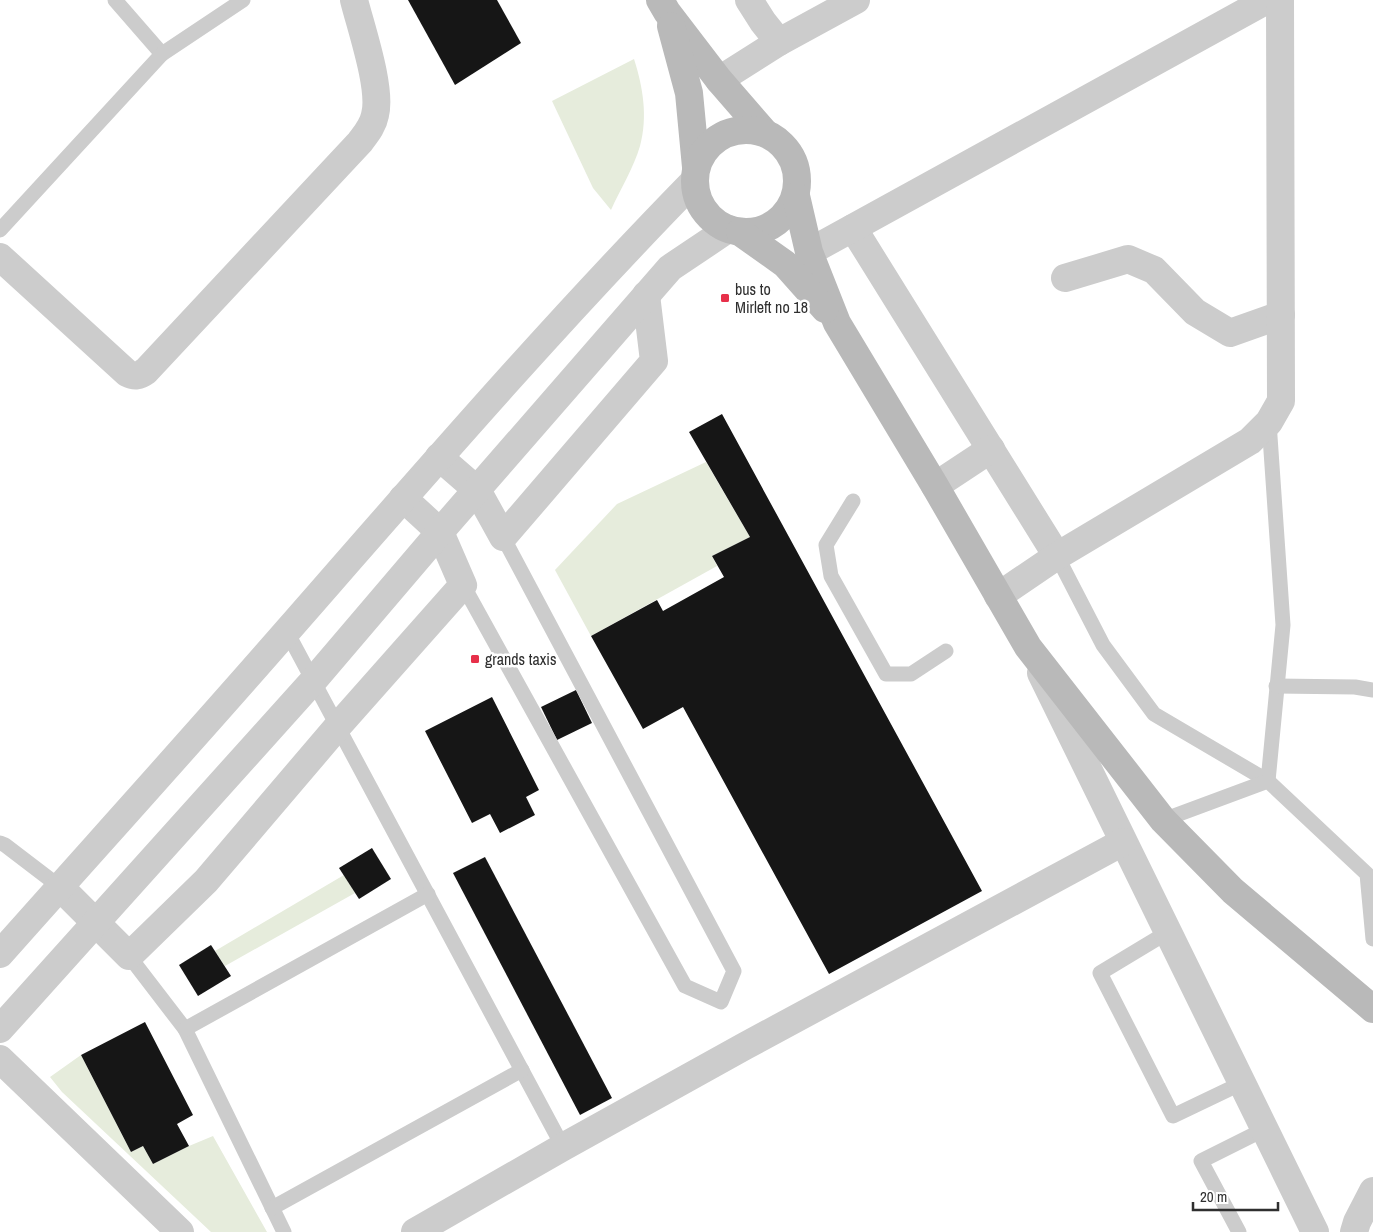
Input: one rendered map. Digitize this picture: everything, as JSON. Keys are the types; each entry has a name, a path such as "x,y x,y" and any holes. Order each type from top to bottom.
{"main road":[{"path":"664,6 719,80 765,133"},
{"path":"664,6 689,93 697,196 704,210 714,222 734,231 785,264 837,323"},
{"path":"695,174 703,152 715,140 731,132 748,129 765,133 778,140 789,152 795,166 798,181 796,196 790,209 780,220 768,228 755,232 734,231"},
{"path":"796,196 809,252 837,323 935,486 1028,647 1163,820 1234,891 1373,1010"}],"street":[{"path":"0,257 127,373 133,376 140,375 146,371 360,142 372,125 376,114 375,85 354,0"},
{"path":"749,0 779,42"},
{"path":"719,80 779,42 856,0"},
{"path":"809,252 1267,0"},
{"path":"998,596 1057,556 1250,442 1269,422 1281,402 1280,0"},
{"path":"0,954 287,632 403,498 695,174"},
{"path":"853,228 1057,556"},
{"path":"0,1029 313,681 670,268 734,231"},
{"path":"1065,278 1128,259 1154,270 1195,312 1230,333 1281,315"},
{"path":"439,458 477,490 503,538 654,361 646,295"},
{"path":"935,486 991,449"},
{"path":"60,887 129,956 206,881 338,726 463,585 440,532 403,498"},
{"path":"1028,647 1315,1232"},
{"path":"415,1232 745,1046 1124,842"},
{"path":"0,1058 180,1232"},
{"path":"1354,1232 1373,1191"}],"lane":[{"path":"115,0 162,54"},
{"path":"0,230 162,54 243,0"},
{"path":"1268,781 1283,625 1269,422"},
{"path":"853,501 826,545 831,576 886,674 911,674 946,651"},
{"path":"463,585 686,986 721,1002 734,970 503,538"},
{"path":"1057,556 1103,645 1154,714 1268,781 1367,874 1373,940"},
{"path":"287,632 564,1147"},
{"path":"1276,686 1355,687 1373,690"},
{"path":"1163,820 1268,781"},
{"path":"0,844 5,845 60,887"},
{"path":"185,1029 428,894"},
{"path":"1168,932 1100,973 1174,1116 1242,1082"},
{"path":"129,956 185,1029 284,1232"},
{"path":"272,1208 522,1070"},
{"path":"1239,1232 1201,1161 1265,1129"}],"green space":[{"path":"634,59 640,80 644,124 640,146 634,162 611,210 593,188 552,101"},
{"path":"706,462 750,537 712,556 717,566 591,636 555,570 617,504"},
{"path":"344,875 355,893 225,966 215,951"},
{"path":"81,1055 131,1152 143,1146 153,1164 213,1136 267,1232 211,1232 62,1092 50,1077"}],"building":[{"path":"408,0 497,0 521,43 455,85"},
{"path":"722,414 982,891 829,974 683,707 643,729 591,636 657,600 663,611 724,577 712,556 750,537 689,432"},
{"path":"576,690 592,723 557,740 541,707"},
{"path":"492,697 539,790 526,797 535,815 500,833 490,814 472,823 425,731"},
{"path":"372,848 391,879 359,899 339,868"},
{"path":"485,857 612,1098 580,1115 453,873"},
{"path":"211,945 231,976 198,996 179,965"},
{"path":"145,1022 193,1115 177,1124 189,1146 153,1164 143,1146 131,1152 81,1055"}],"place":[{"name":"bus to Mirleft no 18","path":"725,298"},
{"name":"grands taxis","path":"475,659"}]}
